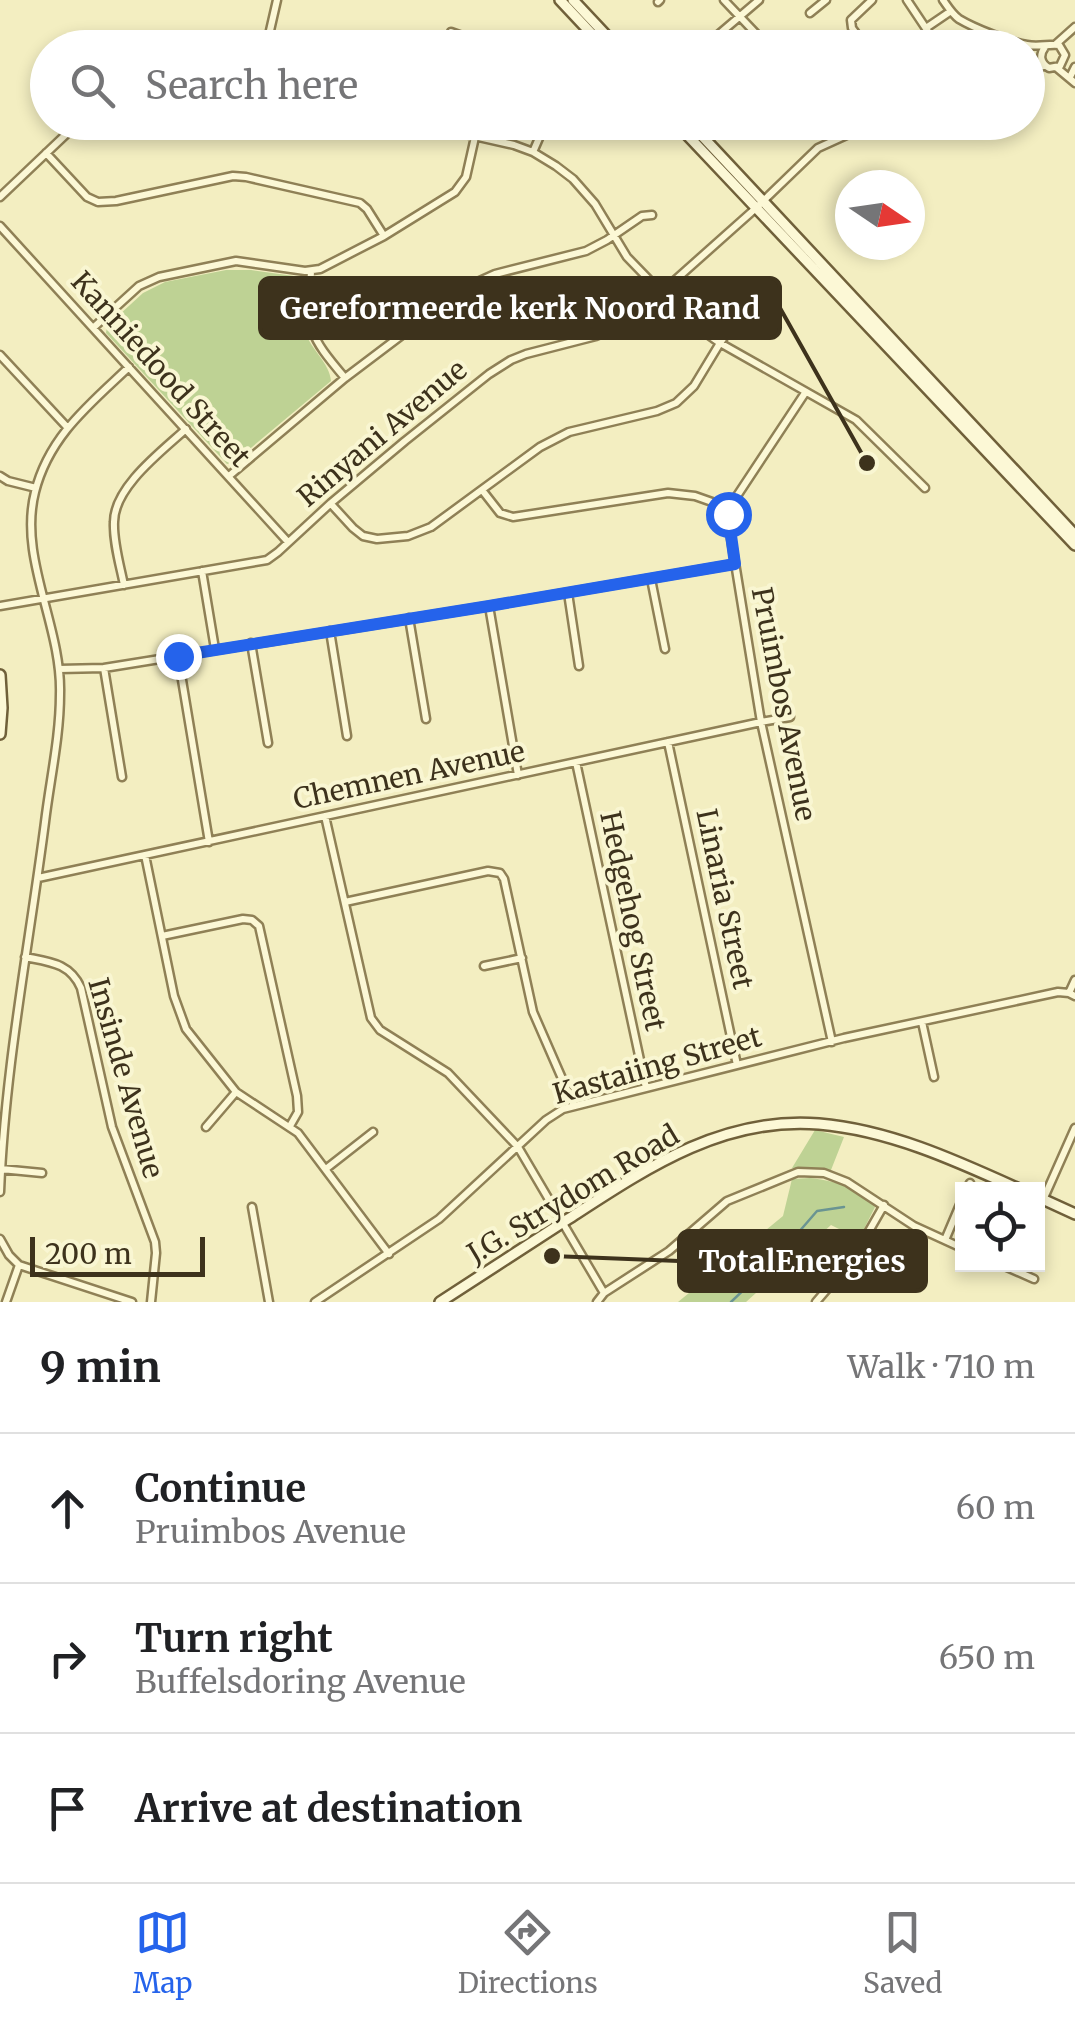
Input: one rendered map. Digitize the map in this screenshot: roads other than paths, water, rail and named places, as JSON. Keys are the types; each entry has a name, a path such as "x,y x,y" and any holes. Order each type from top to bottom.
{"main road":[{"path":"560,0 588,30"},
{"path":"574,0 602,30"},
{"path":"693,140 1075,534"},
{"path":"704,140 818,272 1075,545"},
{"path":"0,675 0,734"},
{"name":"J.G. Strydom Road","path":"440,1302 640,1172 720,1135 784,1124 832,1126 946,1156 1003,1182"},
{"path":"1045,1200 1075,1210"}],"street":[{"path":"270,30 277,0"},
{"path":"724,0 752,30"},
{"path":"724,30 759,0"},
{"path":"810,13 826,0"},
{"path":"854,30 850,20 872,0"},
{"path":"906,0 926,28 950,11"},
{"path":"943,0 960,20 984,30"},
{"path":"1045,54 1075,27"},
{"path":"1069,34 1064,62 1071,78"},
{"path":"1056,44 1064,50"},
{"path":"1045,58 1071,78"},
{"path":"1057,68 1064,62"},
{"path":"1071,78 1075,67"},
{"path":"0,197 60,140"},
{"path":"93,328 139,286 165,275 244,261 311,271 336,262 455,192 466,177 474,140"},
{"path":"492,140 533,152 556,166 595,204 627,257 695,326 860,423 926,488"},
{"path":"533,152 538,140"},
{"name":"Rinyani Avenue","path":"0,606 267,560 405,441 499,367 526,354 608,332 637,316 818,148 836,140"},
{"path":"46,153 95,202 233,176 246,177 360,203 384,236"},
{"path":"228,476 344,378 464,288 495,274 586,251 642,216 652,214"},
{"name":"Kanniedood Street","path":"0,226 288,542"},
{"path":"311,271 311,329 318,345 344,378"},
{"path":"331,504 358,533 370,538 387,539 424,530 558,436 676,403 694,386 742,311"},
{"path":"0,355 67,427"},
{"path":"0,1192 8,1076 60,702 59,669 30,536 36,488 67,427 129,367"},
{"path":"482,490 500,513 512,517 668,493 695,496 729,508 805,392"},
{"path":"124,584 114,526 117,508 136,476 186,429"},
{"path":"0,476 36,488"},
{"name":"Pruimbos Avenue","path":"729,508 761,722 832,1042"},
{"path":"59,669 104,668 735,564"},
{"path":"202,572 215,649"},
{"path":"652,579 665,649"},
{"path":"568,593 579,666"},
{"path":"489,606 518,774"},
{"path":"409,618 426,719"},
{"path":"330,631 347,736"},
{"path":"251,643 268,743"},
{"path":"178,656 208,842"},
{"path":"104,668 122,778"},
{"name":"Chemnen Avenue","path":"38,878 790,718"},
{"name":"Linaria Street","path":"668,742 738,1065"},
{"name":"Hedgehog Street","path":"576,762 646,1088"},
{"path":"326,816 370,1018 390,1036 448,1073 518,1146 604,1293"},
{"path":"144,855 182,1022 236,1092 290,1126 389,1254"},
{"path":"345,902 496,871 504,879 537,1024 574,1106"},
{"path":"162,936 243,919 259,926 298,1103 290,1126"},
{"name":"Insinde Avenue","path":"25,958 67,968 81,988 112,1127 154,1242 151,1302"},
{"path":"484,966 522,958"},
{"path":"1072,994 1075,980"},
{"name":"Kastaiing Street","path":"315,1302 439,1219 552,1115 574,1106 832,1042 1058,992 1072,994"},
{"path":"922,1022 934,1076"},
{"path":"206,1127 236,1092"},
{"path":"1045,1188 1075,1128"},
{"path":"326,1169 373,1132"},
{"path":"1,1169 42,1173"},
{"path":"596,1302 669,1251 727,1201 792,1173 814,1171 856,1186 914,1226 955,1245"},
{"path":"816,1302 853,1259 884,1205"},
{"path":"252,1207 269,1302"},
{"path":"945,1240 955,1216"},
{"path":"0,1240 19,1265 132,1302"},
{"path":"6,1302 19,1265"},
{"path":"1017,1272 1034,1280"}],"waterway":[{"path":"731,1302 772,1263 817,1211 844,1207"}],"place":[{"name":"Gereformeerde kerk Noord Rand","path":"867,463"},
{"name":"TotalEnergies","path":"552,1256"}]}
